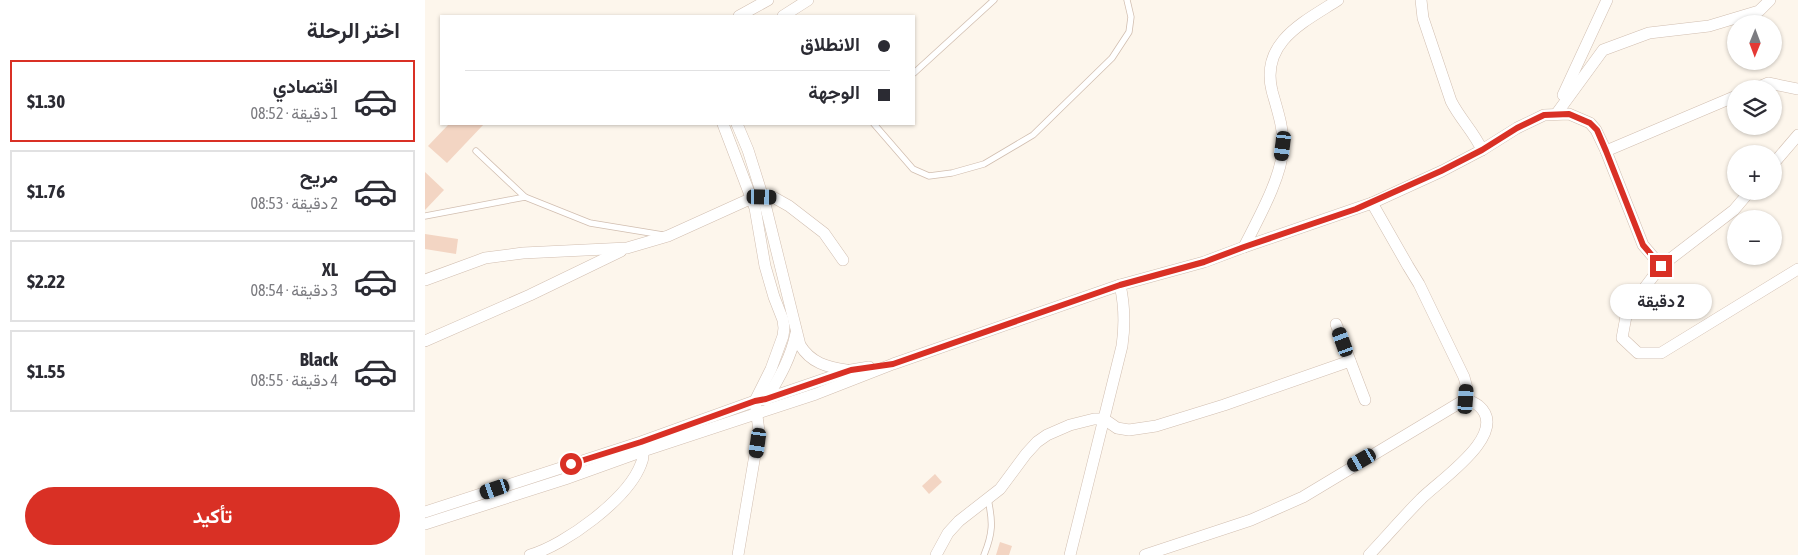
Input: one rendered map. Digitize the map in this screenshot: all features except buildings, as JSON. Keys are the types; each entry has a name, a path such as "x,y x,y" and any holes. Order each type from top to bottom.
{"street":[{"path":"741,15 768,0"},
{"path":"785,15 808,0"},
{"path":"1244,247 1275,180 1282,157 1283,135 1271,86 1272,60 1278,46 1299,24 1338,0"},
{"path":"1421,0 1423,18 1451,101 1457,113 1477,137 1482,150"},
{"path":"1557,113 1607,0"},
{"path":"1557,113 1603,50 1649,33 1709,26 1759,11 1770,0"},
{"path":"1782,86 1798,89"},
{"path":"1606,151 1727,100"},
{"path":"425,512 642,446 756,414 1120,285 1204,262 1372,203 1441,171 1482,150 1529,121 1544,115 1569,114 1590,123 1597,130 1643,245 1661,266"},
{"path":"723,125 757,198 785,278 800,345 810,358 831,367 851,370"},
{"path":"737,125 747,150 757,198 765,266 784,328 783,336 756,414 759,431 738,555"},
{"path":"1782,154 1798,135"},
{"path":"425,341 530,295 627,248 668,236 757,198 773,198 789,206 824,233 843,260"},
{"path":"1742,200 1734,210 1661,266 1627,311 1622,338 1639,353 1661,353 1798,269"},
{"path":"1372,203 1419,284 1464,377 1467,388 1466,399"},
{"path":"425,280 485,258 523,253 627,248"},
{"path":"1070,555 1122,346 1125,323 1120,285"},
{"path":"1336,324 1365,400"},
{"path":"761,400 787,363 793,350 796,331"},
{"path":"936,555 948,534 959,522 1000,489 1037,442 1070,424 1104,419 1117,428 1129,430 1156,426 1350,361"},
{"path":"425,524 565,479 642,446 761,400 851,370 893,364"},
{"path":"1145,555 1245,522 1303,496 1466,399"},
{"path":"1369,555 1419,500 1466,460 1479,444 1487,421 1484,411 1478,405 1466,399"},
{"path":"530,555 559,543 593,520 609,506 634,478 641,464 642,446"}],"lane":[{"path":"915,72 994,0"},
{"path":"875,125 913,170 929,176 953,174 984,164 1033,135 1112,58 1129,32 1131,17 1127,0"},
{"path":"476,152 525,197 590,223 668,236"},
{"path":"425,216 525,197"},
{"path":"984,555 991,537 992,519 988,499"}],"route":[{"path":"571,464 851,370 893,364 1120,285 1204,262 1339,215 1372,203 1441,171 1482,150 1529,121 1544,115 1569,114 1590,123 1597,130 1643,245 1661,266"}]}
